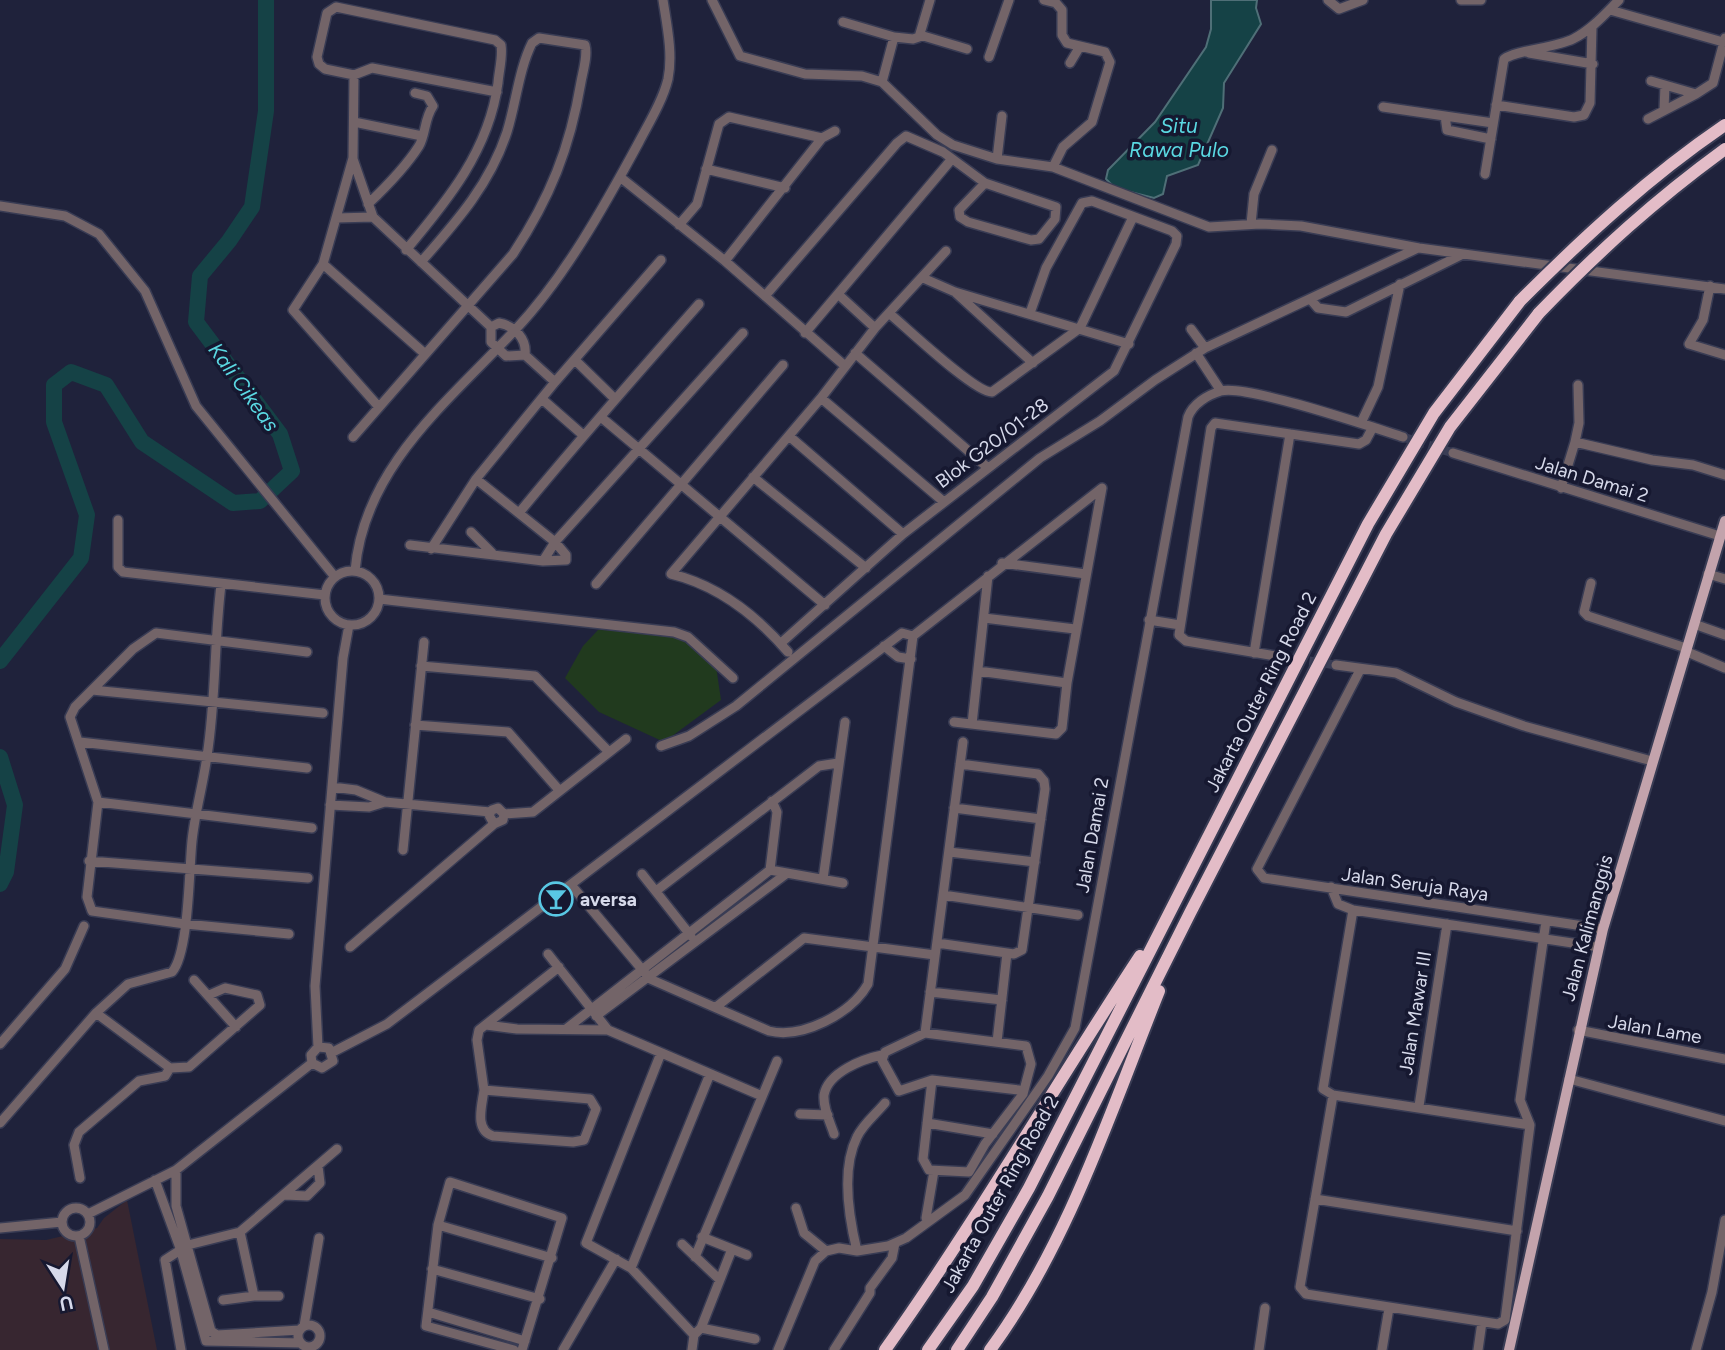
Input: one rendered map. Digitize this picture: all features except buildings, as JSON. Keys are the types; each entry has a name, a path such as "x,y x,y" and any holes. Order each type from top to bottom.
{"highway":[{"name":"Jakarta Outer Ring Road 2","path":"928,1350 973,1286 1029,1188 1368,524 1434,413 1520,301 1591,230 1658,174 1725,125"},
{"name":"Jakarta Outer Ring Road 2","path":"957,1350 992,1297 1048,1196 1190,913 1386,534 1450,427 1539,313 1605,245 1668,191 1725,149"},
{"path":"884,1350 947,1263 1005,1172 1063,1072 1175,903"},
{"path":"990,1350 1016,1315 1048,1258 1117,1096 1190,913"}],"main road":[{"name":"Jalan Kalimanggis","path":"1509,1350 1578,1030 1603,929 1725,521"}],"street":[{"path":"712,0 740,55 805,74 863,76 883,82 937,135 953,145 997,159 1053,167 1209,227 1224,229 1251,224 1301,226 1419,248 1725,289"},
{"path":"843,22 894,37 913,39 920,35 930,0"},
{"path":"989,57 1009,0"},
{"path":"1044,0 1056,2 1062,10 1062,35 1067,43 1079,48 1105,51 1110,62 1092,122 1063,147 1053,167"},
{"path":"1328,0 1339,9 1363,0"},
{"path":"1461,0 1481,0"},
{"path":"1485,174 1504,59 1510,55 1528,53 1572,40 1592,27 1619,0"},
{"path":"355,571 358,538 374,499 390,471 413,437 515,331 556,278 620,177 667,83 670,62 663,3"},
{"path":"406,250 464,177 489,120 496,92 502,53 500,43 333,8 327,13 318,62 325,69 354,75 372,68 496,92"},
{"path":"1610,10 1724,39 1713,83 1648,119"},
{"path":"1496,105 1574,117 1584,115 1590,103 1592,27"},
{"path":"920,35 967,49"},
{"path":"883,82 894,37"},
{"path":"353,437 467,303 513,254 564,157 574,124 585,45 539,38 532,43 506,134 492,171 476,198 421,262"},
{"path":"1070,63 1079,48"},
{"path":"1528,53 1593,64"},
{"path":"354,75 353,158 323,264 293,310 378,406"},
{"path":"1651,81 1696,94"},
{"path":"1664,110 1665,85"},
{"path":"368,204 395,178 419,146 426,115 433,106 427,96 415,93"},
{"path":"1383,107 1493,122"},
{"path":"997,159 1002,116"},
{"path":"1445,116 1445,127 1450,132 1491,139"},
{"path":"679,225 697,204 719,124 729,117 822,138"},
{"path":"354,122 422,136"},
{"path":"725,261 822,138 835,131"},
{"path":"765,296 906,136 943,152 951,160 975,172 985,183 1056,207 1055,219 1039,239 1031,240 968,222 960,216 959,210 985,183"},
{"path":"1251,224 1254,194 1272,150"},
{"path":"353,158 373,217 491,327"},
{"path":"805,333 951,160"},
{"path":"705,169 785,188"},
{"path":"620,177 725,261 845,366"},
{"path":"890,314 968,380 988,393 1080,328 1133,217 1092,201 1082,203 1046,268 1030,313"},
{"path":"0,206 65,215 99,234 145,291 195,406 335,577"},
{"path":"336,218 373,217"},
{"name":"Blok G20/01-28","path":"781,643 903,534 987,467 1103,382 1118,366 1176,244 1177,236 1172,231 1133,217"},
{"path":"661,746 689,736 736,706 1040,458 1100,421 1200,351 1312,301 1419,248"},
{"path":"788,652 781,643 709,586 671,575 821,398 875,328 946,251"},
{"path":"1312,301 1318,308 1346,312 1464,253"},
{"path":"431,549 476,479 555,382 661,260"},
{"path":"323,264 424,353"},
{"path":"923,278 955,292 1129,344"},
{"path":"1361,424 1378,387 1400,284"},
{"path":"1710,286 1705,313 1689,344 1725,355"},
{"path":"955,292 1033,363"},
{"path":"839,295 875,328"},
{"path":"519,513 583,435 602,418 699,304"},
{"path":"491,327 499,323 515,331 524,341 525,355 555,382"},
{"path":"491,327 490,338 506,356 525,355"},
{"path":"1191,329 1221,391 1249,392 1403,437"},
{"path":"543,561 555,542 743,333"},
{"path":"855,353 987,467"},
{"path":"575,360 615,400"},
{"path":"596,584 783,366"},
{"path":"1562,488 1579,423 1578,385"},
{"name":"Jalan Damai 2","path":"827,1251 839,1248 857,1251 895,1243 965,1195 1048,1076 1075,1028 1188,417 1193,407 1221,391"},
{"path":"821,398 944,502"},
{"path":"542,399 583,435"},
{"path":"602,418 825,605"},
{"path":"1288,657 1181,640 1180,625 1211,428 1215,423 1359,444 1366,440 1373,427"},
{"path":"1254,653 1290,434"},
{"path":"789,436 903,534"},
{"path":"1575,442 1652,460 1693,465 1725,475"},
{"name":"Jalan Damai 2","path":"1453,453 1720,536"},
{"path":"753,477 866,568"},
{"path":"411,545 543,561 566,560 555,542 476,479"},
{"path":"572,886 650,979 769,1031 786,1035 799,1033 846,1010 860,998 867,984 913,636 1002,563 1101,488 1075,629 1062,728 1056,734 954,722"},
{"path":"118,520 120,570 221,585 325,595"},
{"path":"471,532 492,554"},
{"path":"1002,563 1086,574"},
{"path":"355,571 375,583 378,607 368,621 349,625 335,619 329,612 325,595 335,577 355,571"},
{"path":"1708,574 1725,579"},
{"path":"972,724 988,576"},
{"path":"1591,583 1584,612 1588,616 1686,649 1725,668"},
{"path":"0,1123 96,1013 128,985 172,972 177,966 185,924 195,814 208,755 214,639 221,585"},
{"path":"379,599 679,633 688,637 733,678"},
{"path":"984,618 1075,629"},
{"path":"1149,620 1180,625"},
{"path":"1694,624 1725,635"},
{"path":"318,1046 327,1046 333,1052 333,1061 327,1067 319,1068 312,1063 311,1055 318,1046 315,986 343,658 349,625"},
{"path":"333,1052 387,1024 902,633 913,636"},
{"path":"289,934 185,924 92,911 86,897 97,802 71,714 92,690 150,635 214,639 307,652"},
{"path":"403,850 424,642"},
{"path":"884,646 898,657 911,659"},
{"path":"421,666 535,676 609,752"},
{"path":"1336,666 1396,673 1456,702 1524,726 1652,761"},
{"path":"1331,887 1264,878 1257,869 1360,670"},
{"path":"978,671 1067,683"},
{"path":"92,690 323,713"},
{"path":"823,879 845,722"},
{"path":"415,725 508,732 559,790"},
{"path":"330,805 354,807 384,802 490,812 498,808 504,814 530,813 626,739"},
{"path":"80,742 307,768"},
{"path":"925,1033 963,742"},
{"path":"656,891 819,766 838,763"},
{"path":"937,943 1007,953 1022,950 1045,789 1044,781 1038,774 960,764"},
{"path":"332,787 356,790 384,802"},
{"path":"354,807 356,790"},
{"path":"593,1012 688,933 770,870 777,812 772,801"},
{"path":"97,802 312,828"},
{"path":"954,808 1041,819"},
{"path":"490,812 489,819 495,824"},
{"path":"350,947 503,820 504,814"},
{"path":"948,852 1035,862"},
{"path":"89,861 189,871 307,878"},
{"path":"770,870 843,883"},
{"path":"642,874 697,944"},
{"path":"566,1029 650,979 786,874"},
{"name":"Jalan Seruja Raya","path":"1331,887 1603,929"},
{"name":"Jalan Seruja Raya","path":"1331,887 1338,904 1353,910 1599,947"},
{"path":"943,895 1078,915"},
{"path":"1392,915 1393,897"},
{"path":"1353,910 1322,1085 1326,1092 1530,1125"},
{"path":"1333,1095 1300,1287 1306,1294 1389,1308 1498,1324 1505,1320 1530,1125 1520,1100 1546,921"},
{"name":"Jalan Mawar III","path":"1419,1106 1447,924"},
{"path":"0,1044 65,969 84,926"},
{"path":"716,1007 801,939 935,955"},
{"path":"997,1042 1007,953"},
{"path":"548,954 608,1030"},
{"path":"484,1090 590,1099 596,1109 584,1140 573,1142 492,1136 486,1134 480,1124 484,1090 477,1040 479,1030 559,967"},
{"path":"194,980 236,1027"},
{"path":"96,1013 170,1068 189,1067 260,1005 257,995 225,988 209,995"},
{"path":"930,992 1002,1000"},
{"path":"486,1025 517,1029 608,1030 762,1096"},
{"name":"Jalan Lame","path":"1578,1030 1725,1059"},
{"path":"834,1134 825,1092 834,1079 859,1061 882,1055 925,1033 1026,1046 1030,1054 1029,1081 1023,1094 993,1133 969,1172 934,1171 923,1164 932,1080"},
{"path":"661,1053 586,1240 587,1245 631,1268 694,1335"},
{"path":"882,1055 896,1090 902,1092 932,1080 1019,1090 1023,1094"},
{"path":"695,1256 777,1061"},
{"path":"88,1214 176,1170 312,1063"},
{"path":"80,1178 74,1145 79,1132 139,1081 165,1076 170,1068"},
{"path":"631,1268 710,1074"},
{"path":"1569,1079 1725,1121"},
{"path":"857,1251 851,1226 849,1169 855,1140 885,1103"},
{"path":"800,1114 828,1115"},
{"path":"927,1123 993,1133"},
{"path":"181,1350 164,1263 184,1247 240,1232 337,1149"},
{"path":"285,1195 307,1196 320,1183 318,1166"},
{"path":"155,1180 184,1247 213,1333 314,1326 320,1335 317,1344 306,1347 266,1347 206,1341 184,1247 177,1206 176,1170"},
{"path":"926,1218 934,1171"},
{"path":"428,1312 523,1345 540,1299 562,1218 450,1182 438,1225 426,1326 514,1350"},
{"path":"1315,1199 1517,1231"},
{"path":"62,1222 70,1209 80,1208 88,1214 89,1227 79,1236"},
{"path":"778,1350 815,1261 827,1251 804,1233 796,1208"},
{"path":"1696,1350 1712,1292 1725,1220"},
{"path":"0,1228 62,1222"},
{"path":"62,1222 67,1233 79,1236"},
{"path":"438,1225 552,1258"},
{"path":"240,1232 254,1296"},
{"path":"79,1236 104,1350"},
{"path":"702,1237 747,1255"},
{"path":"306,1347 302,1328 319,1238"},
{"path":"834,1350 870,1293 870,1288 892,1258 895,1243"},
{"path":"682,1244 719,1279"},
{"path":"692,1350 694,1335 701,1328 732,1249"},
{"path":"564,1350 616,1259"},
{"path":"432,1269 540,1299"},
{"path":"223,1300 279,1296"},
{"path":"1259,1350 1265,1308"},
{"path":"1382,1350 1389,1308"},
{"path":"1478,1350 1482,1322"},
{"path":"701,1328 755,1339"}],"shaded area":[{"path":"598,630 673,632 716,666 721,700 664,742 599,712 565,678 583,646"},
{"path":"127,1200 157,1350 0,1350 0,1239 46,1240 97,1228 104,1218"}],"water":[{"name":"Situ Rawa Pulo","path":"1211,0 1257,0 1256,8 1261,24 1224,83 1223,108 1198,165 1167,176 1163,194 1154,198 1115,188 1106,179 1108,170 1155,122 1206,47 1211,29"}],"waterway":[{"name":"Kali Cikeas","path":"0,661 81,558 87,515 54,422 54,385 71,372 106,385 142,442 233,503 260,501 292,471 280,434 196,322 200,276 252,207 266,111 266,0"},
{"name":"Kali Cikeas","path":"0,757 15,805 6,872 0,884"}],"tunnel":[{"path":"1403,437 1453,453"},
{"path":"1296,659 1336,665"}],"place":[{"name":"aversa","path":"556,899"}]}
